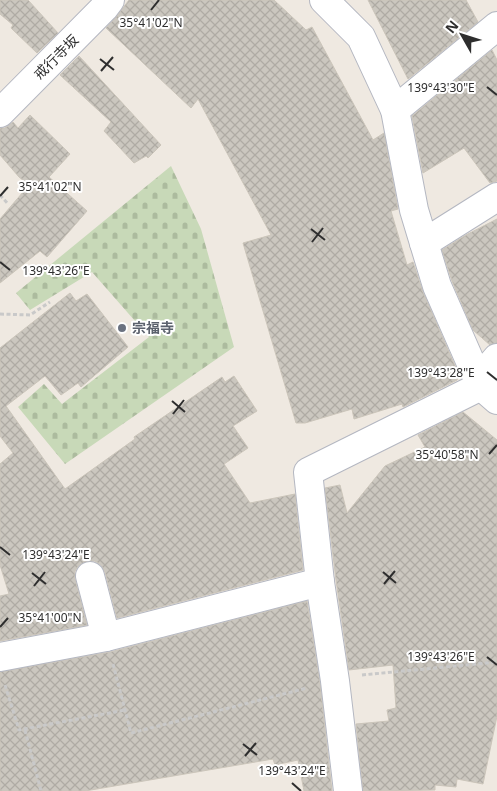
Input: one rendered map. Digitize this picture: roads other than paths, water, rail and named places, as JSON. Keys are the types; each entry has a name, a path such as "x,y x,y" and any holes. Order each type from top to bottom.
{"street":[{"name":"戒行寺坂","path":"0,113 110,0"},
{"path":"324,0 361,36 395,110 414,210 437,286 486,389"},
{"path":"395,110 497,26"},
{"path":"424,243 497,197"},
{"path":"348,791 335,681 320,582 308,472 486,389 497,358"},
{"path":"90,576 106,637"},
{"path":"1,667 106,637 320,582"}],"place":[{"name":"宗福寺","path":"122,328"}]}
